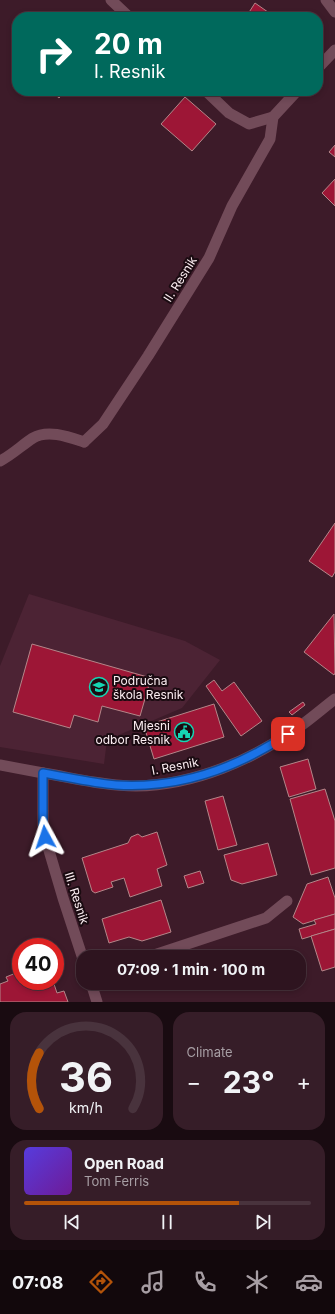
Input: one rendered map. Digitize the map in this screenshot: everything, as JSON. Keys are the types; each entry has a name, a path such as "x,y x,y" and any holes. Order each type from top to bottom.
{"street":[{"path":"111,0 124,12"},
{"path":"326,0 335,12"},
{"path":"323,63 335,50"},
{"path":"211,96 229,113 250,124 273,117 292,96"},
{"name":"II. Resnik","path":"0,461 34,437 46,434 61,435 84,442 103,424 148,356 209,258 232,206 270,139 273,117"},
{"name":"I. Resnik","path":"0,765 114,785 137,786 165,783 220,770 254,755 300,726 335,699"},
{"name":"III. Resnik","path":"43,773 43,825 45,837 80,950"},
{"path":"169,950 266,918 287,901"},
{"path":"93,990 97,1002"}],"shaded area":[{"name":"Područna škola Resnik","path":"29,594 185,641 220,660 182,708 107,740 104,764 0,747 0,666"}],"building":[{"path":"255,3 268,12 249,12"},
{"path":"185,97 216,124 192,151 161,124"},
{"path":"335,145 335,157 329,152"},
{"path":"335,179 335,206 322,193"},
{"path":"335,523 335,572 332,577 309,561"},
{"path":"334,614 335,673 334,675 304,652"},
{"path":"32,644 151,678 140,716 102,706 98,722 74,715 70,728 13,712"},
{"path":"214,680 222,691 234,682 262,721 241,736 206,686"},
{"path":"303,702 305,705 292,715 289,712"},
{"path":"214,704 224,737 154,759 144,726"},
{"path":"308,759 316,789 289,797 280,767"},
{"path":"325,789 335,821 335,868 311,875 290,799"},
{"path":"223,796 237,845 218,850 205,801"},
{"path":"157,832 167,865 157,869 162,886 130,897 124,878 111,882 113,887 95,893 92,891 82,858 128,843 131,837 138,834 142,837"},
{"path":"268,843 277,875 242,884 231,880 224,855"},
{"path":"200,871 204,883 188,888 184,876"},
{"path":"328,877 335,898 335,914 303,924 293,917 307,884"},
{"path":"161,900 171,932 142,941 129,937 109,943 102,919"},
{"path":"335,914 335,929 302,939 299,929 316,924 314,920"},
{"path":"335,929 335,967 322,971 311,936"},
{"path":"12,975 12,990 56,990 57,993 64,991 68,1002 0,1002 0,984 8,981 6,977"}],"place":[{"name":"Područna škola Resnik","path":"99,687"},
{"name":"Mjesni odbor Resnik","path":"184,732"}],"route":[{"path":"45,837 43,825 43,773 114,785 137,786 179,781 220,770 254,755 288,734"}]}
